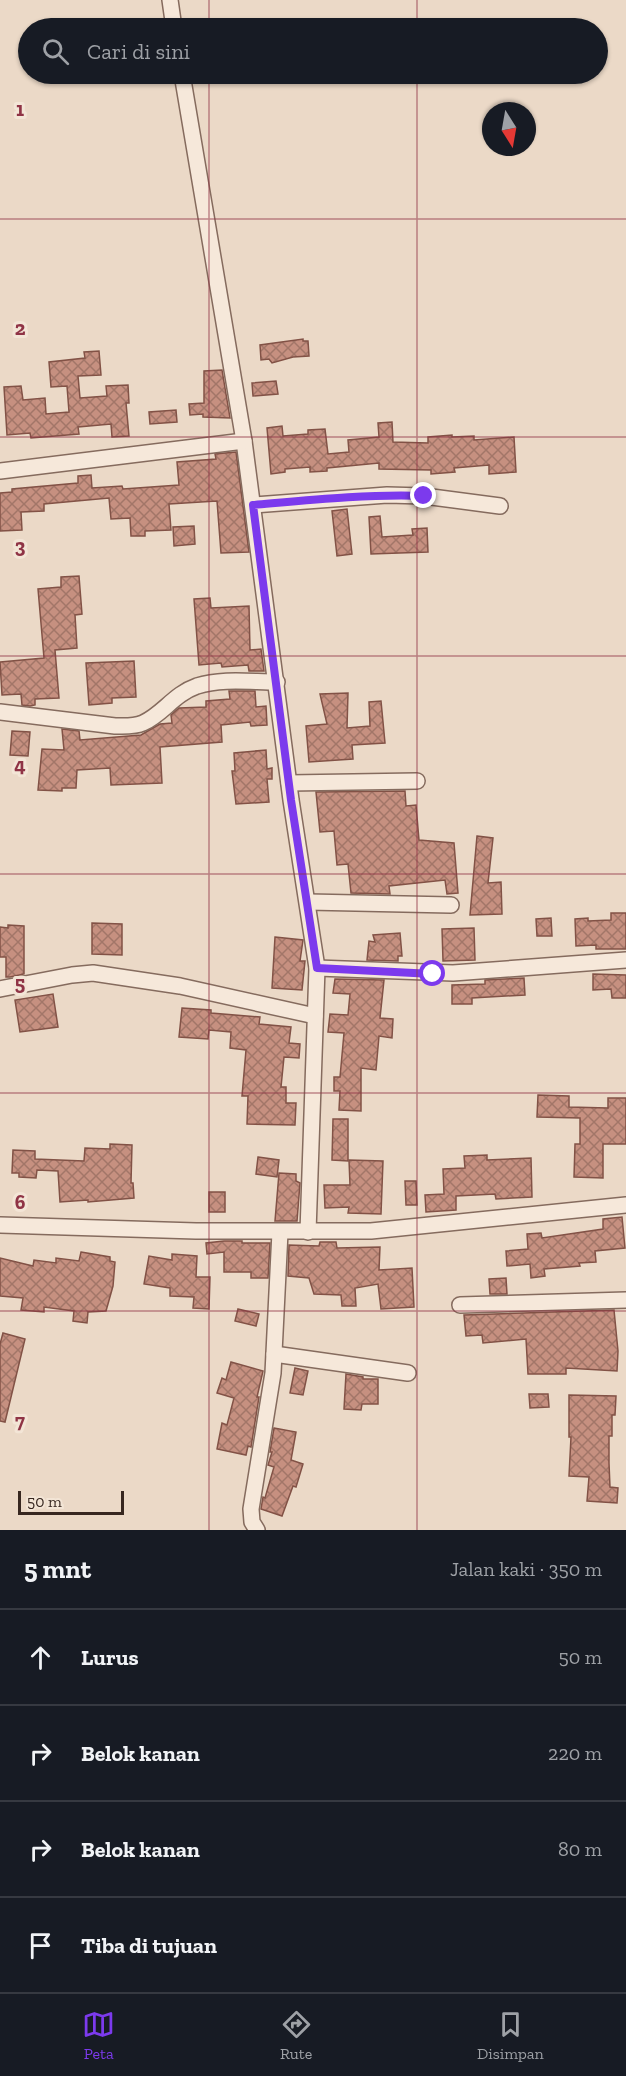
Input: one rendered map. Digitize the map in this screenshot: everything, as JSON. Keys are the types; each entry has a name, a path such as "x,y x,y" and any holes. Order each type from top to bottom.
{"street":[{"path":"170,0 173,18"},
{"path":"184,84 244,441 289,783 317,968 308,1232"},
{"path":"0,471 244,441"},
{"path":"253,505 387,495 424,496 500,506"},
{"path":"0,712 131,726 142,724 175,697 195,687 211,683 277,682"},
{"path":"289,783 417,781"},
{"path":"308,902 451,904"},
{"path":"317,968 453,974 626,960"},
{"path":"0,989 93,973 180,987 315,1016"},
{"path":"0,1225 196,1231 371,1231 626,1205"},
{"path":"257,1530 252,1522 251,1509 273,1373 280,1232"},
{"path":"460,1305 626,1300"},
{"path":"274,1354 408,1373"}],"building":[{"path":"303,339 303,341 308,341 309,356 293,357 272,363 269,359 261,360 260,345"},
{"path":"99,351 101,375 78,376 80,398 107,396 106,386 128,385 129,403 126,403 129,436 112,437 111,424 78,427 79,434 31,438 30,433 7,435 4,387 21,386 23,400 45,398 46,414 69,412 67,386 51,387 49,362 85,358 84,352"},
{"path":"222,370 230,418 203,417 203,414 190,415 189,404 204,403 204,371"},
{"path":"276,381 278,394 253,396 252,383"},
{"path":"176,410 177,422 150,424 149,412"},
{"path":"392,422 393,442 428,443 428,437 452,435 452,437 474,436 474,440 514,437 516,472 489,474 489,465 454,468 455,472 431,474 431,470 379,469 379,463 327,468 327,471 310,472 310,467 285,469 285,472 271,474 267,428 282,426 283,436 308,434 308,430 325,429 328,454 349,452 348,440 379,437 378,423"},
{"path":"236,452 249,552 221,553 217,501 169,504 171,530 145,531 145,536 131,536 130,518 111,519 109,498 44,504 44,511 21,512 22,530 0,531 0,493 12,492 12,489 78,483 78,476 91,475 92,488 122,486 123,489 179,485 177,462 216,459 215,454"},
{"path":"347,509 352,554 337,556 332,511"},
{"path":"380,516 382,537 413,535 412,529 427,528 428,552 371,554 369,517"},
{"path":"194,526 195,544 174,546 173,527"},
{"path":"79,576 82,614 75,615 77,648 55,650 59,698 35,699 35,705 30,706 22,705 21,694 2,695 0,662 44,658 38,589 61,587 61,577"},
{"path":"210,598 211,608 249,606 250,650 261,649 264,671 249,671 248,665 222,667 221,663 199,665 194,599"},
{"path":"134,661 136,697 112,698 112,703 89,705 86,663"},
{"path":"229,691 255,691 256,707 266,706 267,725 251,726 250,722 221,725 222,742 160,747 162,783 111,785 110,768 77,770 76,788 62,788 62,791 38,790 42,749 64,750 62,729 79,731 80,740 141,735 160,724 172,723 171,715 179,708 206,707 206,701 230,699"},
{"path":"348,693 347,728 370,726 369,702 381,701 385,743 352,745 353,759 309,762 306,726 327,724 320,694"},
{"path":"12,731 30,732 28,756 10,755"},
{"path":"266,750 267,769 272,768 272,779 267,779 269,802 236,804 232,771 235,771 234,753"},
{"path":"405,791 406,806 416,805 419,840 454,843 458,893 447,894 445,880 389,886 390,894 351,893 348,864 337,865 334,831 320,832 316,792"},
{"path":"477,836 493,838 488,883 501,882 502,914 470,915"},
{"path":"611,913 626,913 626,949 596,949 596,945 576,946 575,919 611,920"},
{"path":"551,918 552,936 537,936 536,919"},
{"path":"92,923 122,924 122,955 92,954"},
{"path":"8,925 24,926 24,974 6,977 6,957 0,957 0,927 8,928"},
{"path":"474,928 475,960 443,961 442,929"},
{"path":"400,933 402,956 398,956 398,961 367,960 369,941 375,942 373,935"},
{"path":"275,937 303,940 300,961 305,961 302,990 272,988"},
{"path":"593,974 626,975 626,998 612,998 611,989 593,990"},
{"path":"524,978 525,995 472,998 472,1004 452,1004 452,985 485,984 485,980"},
{"path":"335,979 384,980 380,1018 393,1019 392,1038 379,1036 376,1070 361,1068 361,1111 339,1110 340,1091 334,1091 334,1077 340,1077 344,1033 328,1032 330,1014 348,1015 350,994 333,993"},
{"path":"53,994 58,1027 20,1032 15,1000"},
{"path":"182,1008 260,1017 259,1024 291,1027 289,1043 300,1044 299,1058 284,1057 281,1087 286,1087 286,1103 296,1103 295,1125 247,1124 248,1096 242,1096 246,1050 230,1048 231,1032 209,1030 208,1039 179,1037"},
{"path":"538,1095 569,1096 569,1107 608,1108 608,1098 626,1098 626,1144 603,1144 603,1178 574,1177 575,1144 580,1144 580,1118 537,1117"},
{"path":"333,1119 348,1119 348,1161 332,1160"},
{"path":"110,1144 132,1145 131,1183 133,1183 134,1198 60,1202 58,1171 37,1170 36,1178 19,1177 19,1173 12,1173 13,1150 35,1151 35,1159 84,1161 85,1148 110,1149"},
{"path":"487,1155 487,1160 531,1158 532,1197 496,1199 495,1194 456,1196 456,1210 426,1212 425,1195 444,1194 443,1169 465,1168 464,1156"},
{"path":"258,1157 279,1160 277,1177 256,1174"},
{"path":"349,1160 383,1161 381,1214 348,1213 349,1207 325,1208 324,1185 350,1185"},
{"path":"279,1173 296,1174 296,1181 300,1183 297,1221 275,1221"},
{"path":"405,1181 416,1181 417,1205 406,1205"},
{"path":"209,1192 225,1192 225,1212 209,1212"},
{"path":"622,1217 625,1248 595,1251 596,1262 579,1263 580,1266 544,1269 545,1276 531,1278 530,1264 507,1266 506,1251 528,1249 527,1234 541,1233 542,1238 603,1229 603,1219"},
{"path":"224,1241 270,1243 268,1278 251,1278 251,1272 224,1272 224,1252 207,1254 206,1243"},
{"path":"320,1242 336,1242 337,1248 380,1247 379,1270 412,1268 414,1307 381,1309 378,1284 355,1288 356,1306 342,1306 341,1295 314,1294 309,1278 288,1276 289,1245 319,1246"},
{"path":"81,1252 110,1257 110,1261 115,1262 113,1286 106,1311 88,1312 87,1323 73,1321 74,1311 44,1307 44,1312 21,1310 23,1298 0,1296 0,1258 33,1266 34,1260 56,1263 56,1258 79,1261"},
{"path":"172,1254 197,1256 196,1277 210,1277 209,1309 193,1308 194,1297 170,1296 170,1288 144,1284 149,1256 172,1260"},
{"path":"506,1278 507,1294 490,1294 489,1279"},
{"path":"238,1309 259,1314 256,1326 235,1321"},
{"path":"614,1310 618,1351 617,1371 566,1368 566,1374 528,1374 526,1339 483,1343 482,1335 466,1336 464,1315"},
{"path":"3,1333 25,1339 5,1422 0,1421 0,1344"},
{"path":"231,1362 263,1371 257,1397 259,1397 251,1447 248,1446 246,1455 217,1449 222,1423 227,1425 234,1398 217,1393 222,1378 226,1380"},
{"path":"295,1368 308,1371 303,1395 290,1393"},
{"path":"346,1374 363,1377 363,1379 378,1379 378,1404 362,1404 361,1410 344,1409"},
{"path":"529,1394 548,1394 549,1407 530,1408"},
{"path":"569,1395 616,1396 615,1415 612,1415 612,1436 609,1436 609,1463 610,1487 618,1488 617,1503 587,1501 589,1477 569,1476 571,1437 569,1437"},
{"path":"274,1428 296,1432 291,1460 303,1464 296,1487 293,1486 282,1516 261,1509 274,1467 268,1465 272,1452 270,1452"}],"route":[{"path":"424,496 351,496 253,505 291,800 317,968 433,974"}]}
